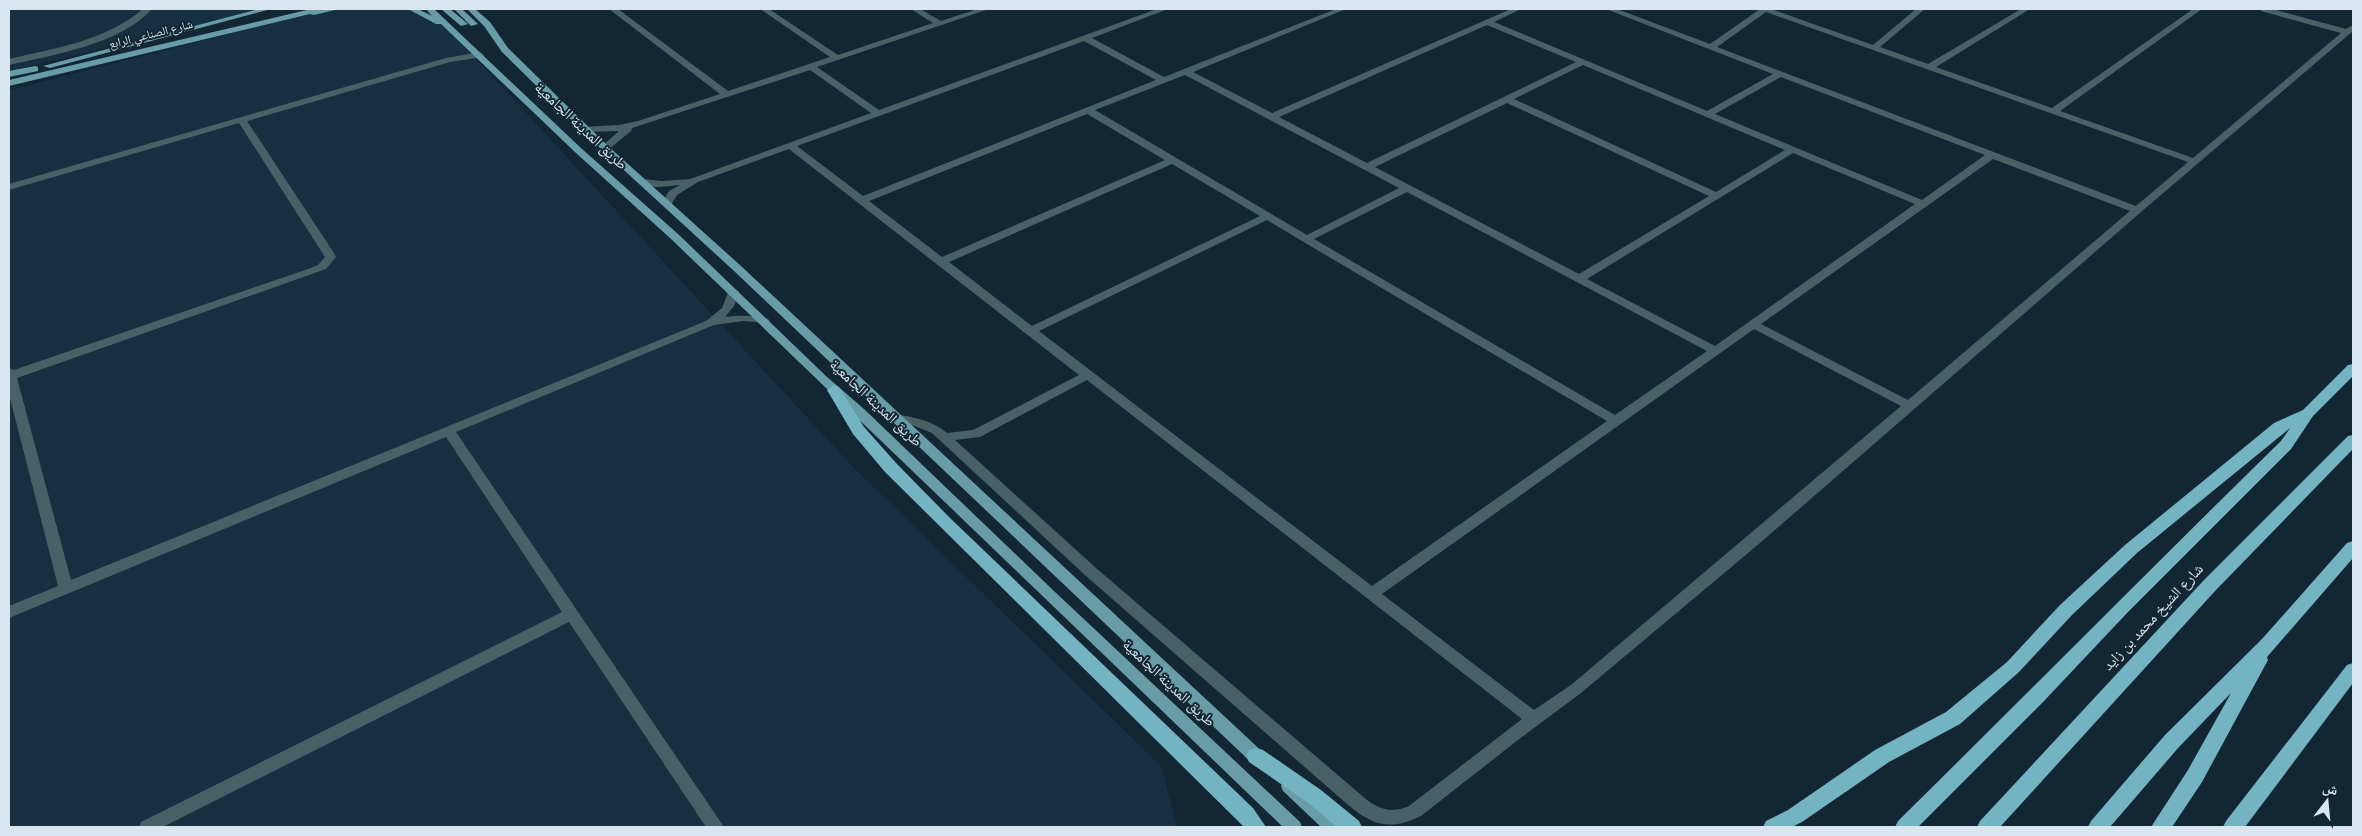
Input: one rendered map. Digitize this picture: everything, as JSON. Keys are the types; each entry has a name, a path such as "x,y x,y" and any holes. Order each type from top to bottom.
{"highway":[{"path":"1905,827 2122,607 2286,445 2308,413 2353,368"},
{"path":"834,390 858,430 898,475 944,522 1246,814 1256,827"},
{"path":"1773,827 1795,816 1882,756 1953,718 2014,667 2066,610 2131,549 2267,436 2292,419 2308,413"},
{"name":"شارع الشيخ محمد بن زايد","path":"1987,827 2210,585 2353,440"},
{"path":"2098,827 2172,741 2268,644 2353,547"},
{"path":"2161,827 2195,776 2268,644"},
{"path":"2234,827 2353,670"},
{"path":"1256,756 1314,796 1352,827"}],"main road":[{"path":"253,12 262,9"},
{"name":"شارع الصناعي الرابع","path":"9,75 267,9"},
{"path":"217,30 239,21 287,9"},
{"path":"194,37 300,11 320,9"},
{"path":"194,37 257,27 335,9"},
{"path":"412,9 435,21 448,25"},
{"name":"طريق المدينة الجامعية","path":"430,9 579,151 764,321 834,390 860,412 1049,595 1294,827"},
{"path":"445,9 466,26 485,28"},
{"path":"458,9 485,28"},
{"name":"طريق المدينة الجامعية","path":"471,9 505,50 605,148 667,203 1332,827"},
{"path":"482,9 485,28"},
{"name":"شارع الصناعي الرابع","path":"9,84 300,11"}],"street":[{"path":"9,62 80,44 112,32 136,20 148,9"},
{"path":"764,9 837,58"},
{"path":"914,9 940,24"},
{"path":"586,129 608,129 642,123 986,9"},
{"path":"643,182 673,184 695,180 1164,9"},
{"path":"862,200 1342,9"},
{"path":"1271,117 1517,9"},
{"path":"1610,9 2136,210"},
{"path":"1711,47 1765,9 2196,162"},
{"path":"1874,48 1921,9"},
{"path":"1930,68 2026,9"},
{"path":"2054,111 2198,9"},
{"path":"2264,9 2350,30"},
{"path":"616,10 727,95"},
{"path":"1487,22 1922,204"},
{"path":"895,418 926,425 944,436 1127,604 1352,799 1373,814 1397,819 1415,811 1534,720 1557,705 1591,677 1910,406 2136,210 2196,162 2350,30"},
{"path":"1085,38 1163,80"},
{"path":"9,187 476,52"},
{"path":"1367,167 1584,62"},
{"path":"811,67 877,113"},
{"path":"1185,71 1716,351"},
{"path":"1708,114 1780,74"},
{"path":"1506,100 1717,196"},
{"path":"1088,110 1617,422"},
{"path":"66,588 14,414 9,374 312,271 328,262 331,256 241,119"},
{"path":"605,148 616,137 642,123"},
{"path":"790,145 1032,330 1534,720"},
{"path":"1579,279 1793,150"},
{"path":"1372,594 1992,155"},
{"path":"942,261 1172,160"},
{"path":"667,203 673,193 695,180"},
{"path":"1306,239 1407,188"},
{"path":"1032,330 1267,216"},
{"path":"710,323 730,305 733,292"},
{"path":"9,612 710,323 732,318 764,321"},
{"path":"1754,325 1910,406"},
{"path":"944,436 976,434 1088,375"},
{"path":"449,431 715,827"},
{"path":"963,454 976,434"},
{"path":"148,827 571,614"}],"shaded area":[{"path":"9,9 270,9 9,71"},
{"path":"328,9 426,9 432,11 852,466 1161,766 1177,827 9,827 9,90"}]}
